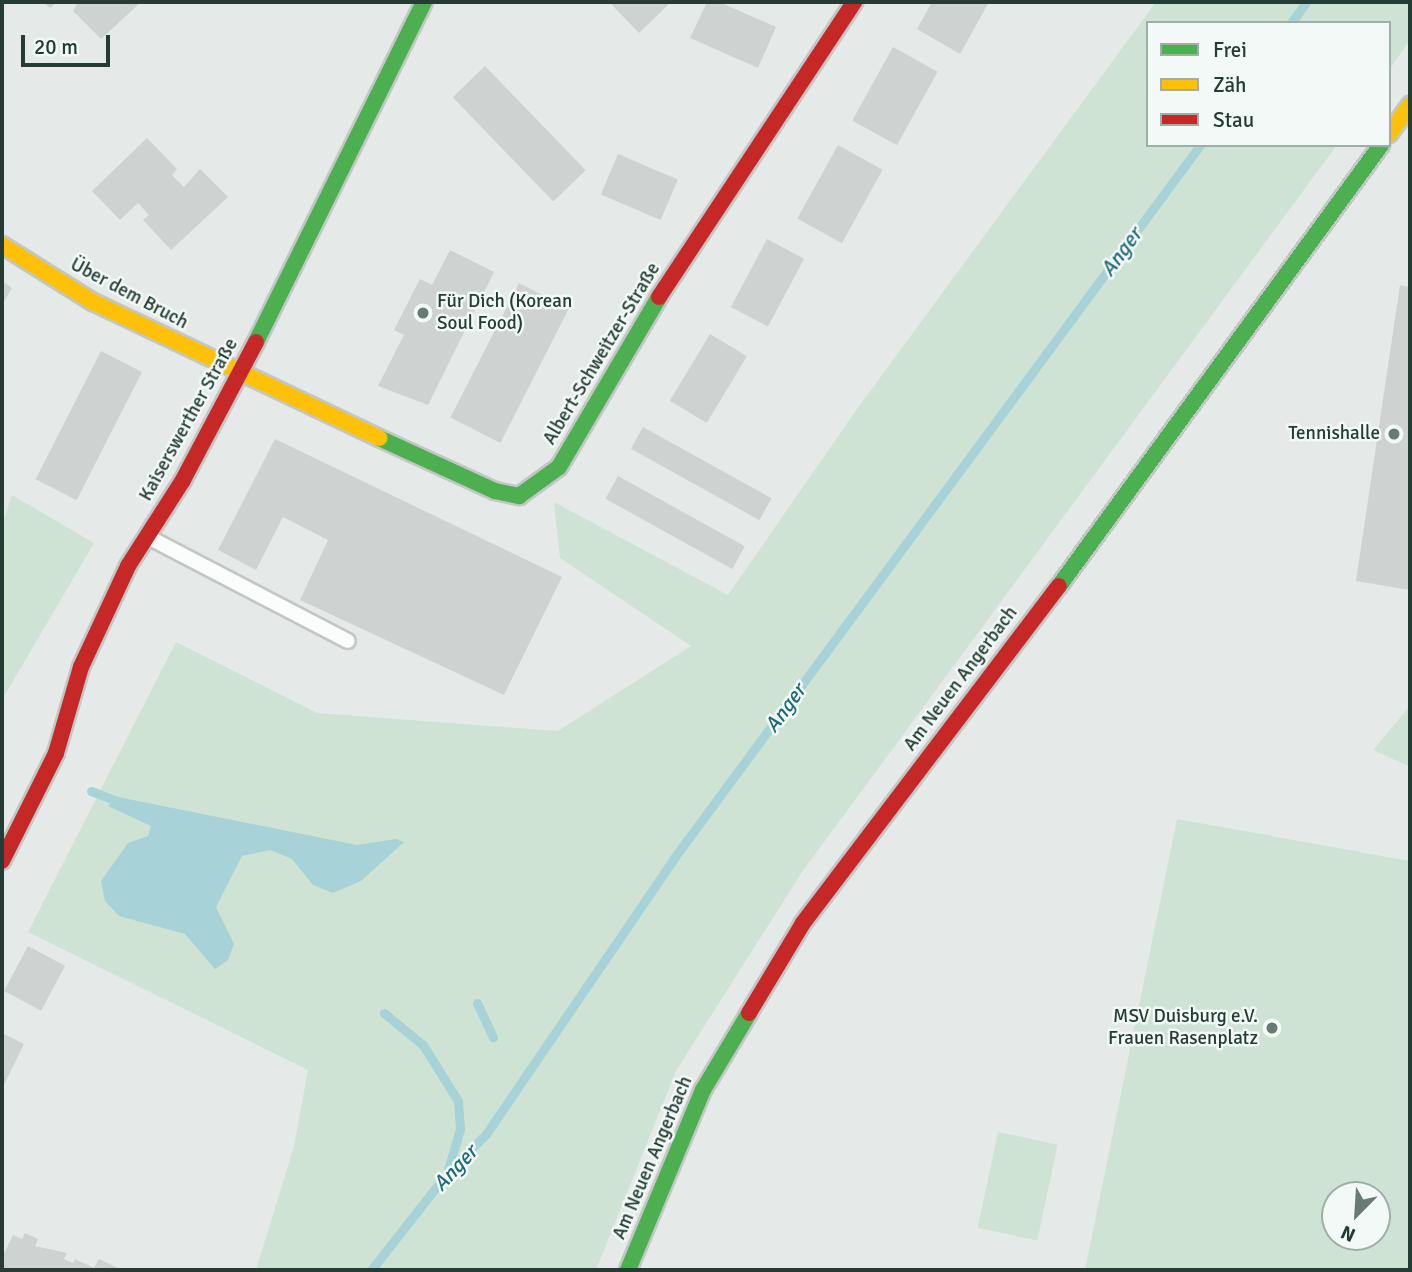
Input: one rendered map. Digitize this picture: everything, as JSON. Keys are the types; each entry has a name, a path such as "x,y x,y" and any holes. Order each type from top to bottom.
{"street":[{"name":"Kaiserswerther Straße","path":"2,861 56,753 81,667 128,566 183,480 240,375 424,2"},
{"name":"Albert-Schweitzer-Straße","path":"240,375 495,491 519,496 559,467 657,300 854,2"},
{"path":"1391,131 1410,105"},
{"name":"Am Neuen Angerbach","path":"628,1270 703,1090 803,923 1061,583 1380,147"},
{"name":"Über dem Bruch","path":"2,245 93,302 240,375"}],"lane":[{"path":"147,537 348,641"}],"green space":[{"path":"1156,2 1410,2 1410,40 1391,67 1391,21 1146,21 1146,147 1336,147 802,872 676,1071 596,1270 256,1270 294,1146 308,1070 28,932 176,642 317,713 558,731 691,646 560,558 554,502 728,595 857,409"},
{"path":"12,495 94,543 2,700 2,525"},
{"path":"1410,706 1410,767 1373,750"},
{"name":"MSV Duisburg e.V. Frauen Rasenplatz","path":"1177,819 1410,861 1410,1270 1085,1270"},
{"path":"998,1132 1058,1145 1037,1241 978,1228"}],"water":[{"path":"118,797 357,845 396,839 404,842 361,881 333,893 313,885 292,859 270,850 242,856 216,907 234,944 228,960 215,969 185,934 119,916 105,901 101,881 128,843 148,836 151,826 108,806"}],"building":[{"path":"43,2 57,2 50,8"},
{"path":"78,2 141,2 101,39 73,11"},
{"path":"609,2 671,2 639,33"},
{"path":"707,2 719,2 776,27 758,68 690,38"},
{"path":"932,2 989,2 960,54 917,29"},
{"path":"893,47 938,72 897,145 852,120"},
{"path":"485,66 586,170 553,202 453,97"},
{"path":"147,138 177,169 172,175 184,187 200,169 228,197 171,250 143,220 149,215 138,203 120,220 92,191"},
{"path":"838,145 883,170 842,243 797,218"},
{"path":"618,154 678,179 661,220 601,195"},
{"path":"767,239 804,259 768,327 731,307"},
{"path":"450,250 494,272 428,405 378,386 404,335 394,330 420,279 432,285"},
{"path":"2,281 12,288 2,305"},
{"path":"519,283 569,308 500,443 450,418"},
{"name":"Tennishalle","path":"1400,285 1410,287 1410,590 1356,581"},
{"path":"710,334 747,356 707,423 670,401"},
{"path":"101,351 142,372 77,500 36,479"},
{"path":"643,427 772,498 759,520 631,449"},
{"path":"275,439 562,577 504,695 300,600 328,540 283,517 256,570 218,550"},
{"path":"618,476 745,546 732,569 605,499"},
{"path":"28,946 65,966 41,1011 4,991"},
{"path":"2,1033 24,1044 2,1089"},
{"path":"25,1233 38,1239 35,1246 67,1253 64,1259 73,1263 75,1259 94,1268 99,1259 122,1270 2,1270 2,1258 13,1235 22,1239"}],"waterway":[{"name":"Anger","path":"1292,21 1306,2"},
{"name":"Anger","path":"371,1270 448,1172 486,1134 674,858 1199,147"},
{"path":"91,791 114,800"},
{"path":"477,1003 493,1037"},
{"path":"384,1013 423,1045 458,1101 460,1129 448,1170"}],"traffic: fast":[{"path":"256,342 424,2"},
{"path":"1059,586 1380,147"},
{"path":"379,438 495,491 519,496 559,467 659,297"},
{"path":"628,1270 703,1090 749,1013"}],"traffic: slow":[{"path":"1391,131 1410,105"},
{"path":"2,245 93,302 379,438"}],"traffic: jam":[{"path":"659,297 854,2"},
{"path":"2,861 56,753 81,667 128,566 183,480 256,342"},
{"path":"749,1013 803,923 1059,586"}],"place":[{"name":"Für Dich (Korean Soul Food)","path":"423,313"},
{"name":"Tennishalle","path":"1394,434"},
{"name":"MSV Duisburg e.V. Frauen Rasenplatz","path":"1272,1028"}]}
